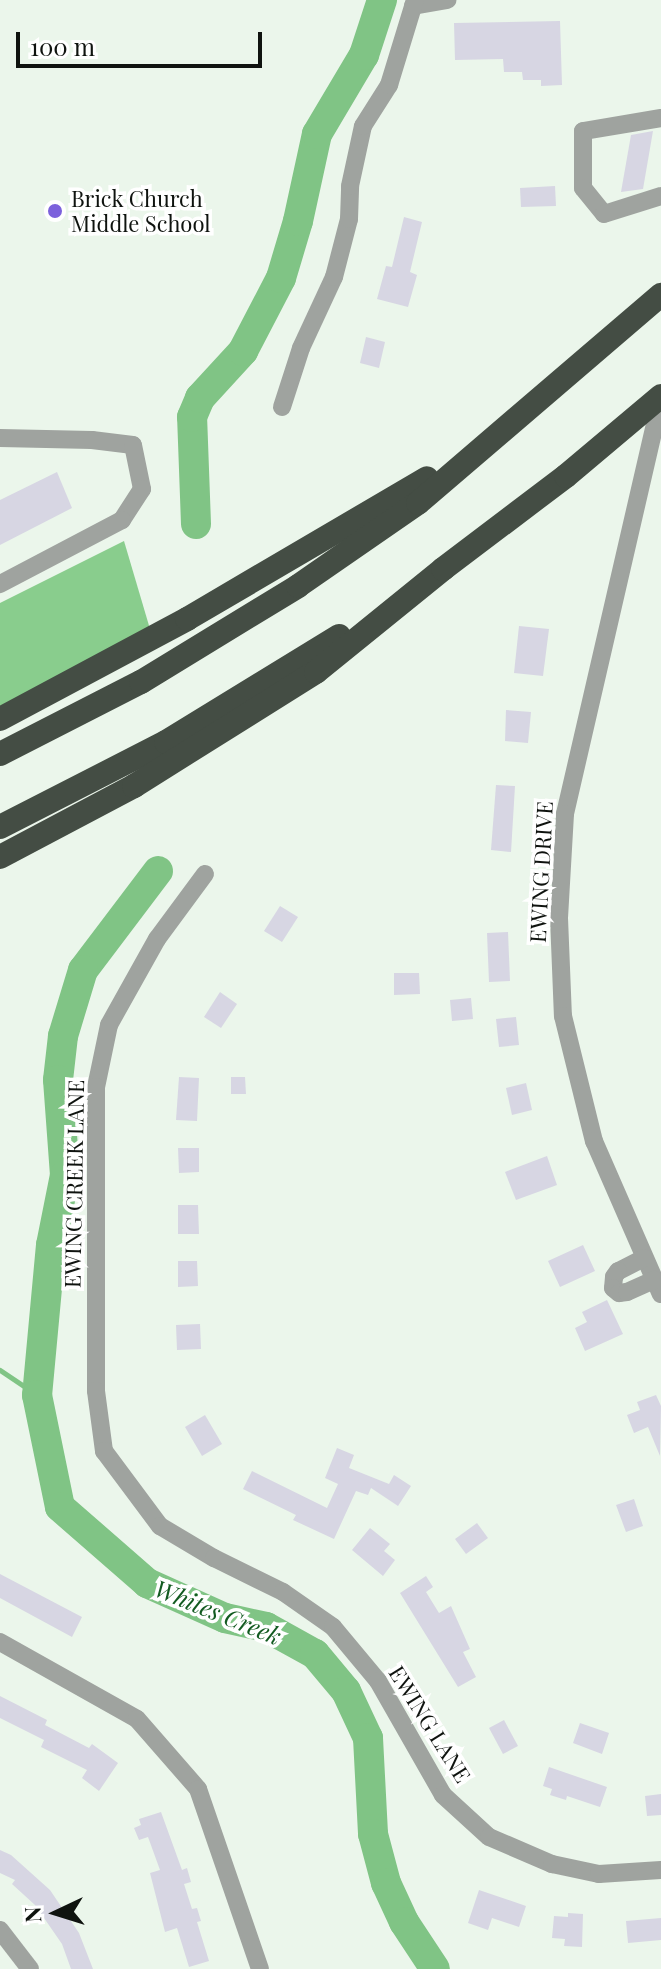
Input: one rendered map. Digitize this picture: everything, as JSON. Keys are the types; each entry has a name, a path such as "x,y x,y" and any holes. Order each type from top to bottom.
{"highway":[{"path":"0,754 141,682 298,586 418,503 511,427 661,295"},
{"path":"0,857 134,786 316,672 443,569 566,476 661,397"},
{"path":"0,719 187,619 511,427"},
{"path":"0,827 166,742 443,569"}],"street":[{"path":"282,407 301,348 334,277 349,219 357,146 363,126 389,85 414,3 445,0"},
{"path":"661,118 583,131 583,188 604,214 661,196"},
{"name":"EWING DRIVE","path":"658,1287 594,1141 563,1016 559,918 565,814 661,397"},
{"path":"0,438 92,440 133,445 142,489 122,520 0,584"},
{"name":"EWING CREEK LANE","path":"116,1472 104,1451 96,1391 96,1087 109,1025 157,939 205,874"},
{"path":"644,1258 618,1271 613,1288 619,1293 658,1287"},
{"name":"EWING LANE","path":"116,1472 160,1526 214,1558 283,1592 333,1627 378,1681 443,1795 489,1837 552,1864 599,1874 661,1870"},
{"path":"0,1642 137,1719 198,1789 260,1969"},
{"path":"0,1930 30,1969"}],"green space":[{"path":"124,541 150,629 0,708 0,603"}],"building":[{"path":"560,21 562,85 541,86 541,80 523,80 522,72 504,72 503,59 455,60 454,23"},
{"path":"653,131 643,189 621,192 631,135"},
{"path":"555,186 556,206 521,207 520,188"},
{"path":"404,217 422,222 410,272 417,275 408,307 377,299 386,266 392,267"},
{"path":"366,337 385,342 379,368 360,363"},
{"path":"57,472 72,508 0,545 0,500"},
{"path":"519,626 549,629 543,676 514,673"},
{"path":"506,710 531,712 528,743 505,741"},
{"path":"496,785 515,786 511,852 491,850"},
{"path":"280,906 298,917 282,942 264,931"},
{"path":"508,932 510,981 489,982 487,933"},
{"path":"394,973 419,973 420,994 394,995"},
{"path":"220,992 237,1004 221,1028 204,1017"},
{"path":"471,998 473,1019 452,1021 450,1000"},
{"path":"516,1017 519,1045 499,1047 496,1019"},
{"path":"179,1077 199,1078 197,1121 176,1120"},
{"path":"231,1077 245,1077 246,1094 231,1094"},
{"path":"526,1083 532,1110 512,1115 506,1088"},
{"path":"178,1148 199,1148 199,1172 179,1173"},
{"path":"547,1156 557,1185 516,1200 505,1172"},
{"path":"178,1205 198,1205 199,1234 178,1234"},
{"path":"583,1245 595,1271 560,1287 548,1261"},
{"path":"178,1261 197,1261 198,1286 178,1287"},
{"path":"607,1300 623,1334 585,1351 575,1328 587,1322 582,1312"},
{"path":"200,1324 201,1349 177,1350 176,1325"},
{"path":"656,1395 661,1406 660,1456 648,1427 634,1433 627,1415 640,1410 637,1402"},
{"path":"205,1415 222,1444 202,1456 185,1427"},
{"path":"337,1448 354,1455 349,1468 389,1484 394,1475 411,1486 398,1506 371,1488 368,1495 356,1491 334,1539 293,1520 296,1515 243,1489 252,1471 327,1508 338,1484 325,1478"},
{"path":"634,1499 643,1526 626,1532 616,1505"},
{"path":"477,1523 488,1538 466,1554 455,1539"},
{"path":"370,1528 390,1544 384,1551 395,1560 383,1576 352,1550"},
{"path":"0,1574 82,1617 72,1637 0,1598"},
{"path":"426,1576 433,1587 426,1592 439,1613 451,1606 470,1649 463,1652 476,1677 458,1687 400,1593"},
{"path":"0,1696 47,1720 45,1725 89,1748 92,1744 118,1763 99,1791 82,1778 87,1770 41,1747 44,1740 0,1718"},
{"path":"504,1720 518,1746 503,1754 489,1728"},
{"path":"580,1723 609,1733 602,1754 573,1743"},
{"path":"549,1767 607,1787 600,1807 567,1796 566,1800 550,1795 552,1789 543,1786"},
{"path":"661,1794 661,1815 647,1816 645,1796"},
{"path":"161,1812 182,1870 187,1868 191,1882 184,1884 192,1909 197,1908 201,1921 197,1922 209,1961 189,1967 177,1928 165,1932 150,1873 160,1870 148,1837 139,1840 134,1828 141,1825 139,1819"},
{"path":"0,1850 11,1855 50,1890 79,1933 93,1969 71,1969 62,1944 35,1905 12,1884 15,1880 0,1873"},
{"path":"479,1890 526,1906 519,1927 492,1918 488,1930 468,1923"},
{"path":"568,1913 583,1914 582,1947 564,1946 565,1939 552,1938 554,1916 568,1917"},
{"path":"661,1918 661,1940 628,1943 626,1921"}],"waterway":[{"path":"196,524 192,417 200,398 243,351 281,278 298,221 317,134 364,55 382,0"},
{"name":"Whites Creek","path":"158,871 83,970 63,1036 58,1080 65,1175 51,1245 37,1395 60,1507 147,1583 225,1618 266,1627 315,1654 346,1691 368,1738 373,1834 386,1883 404,1922 435,1969"},
{"path":"0,1370 37,1395"}],"place":[{"name":"Brick Church Middle School","path":"55,211"}]}
